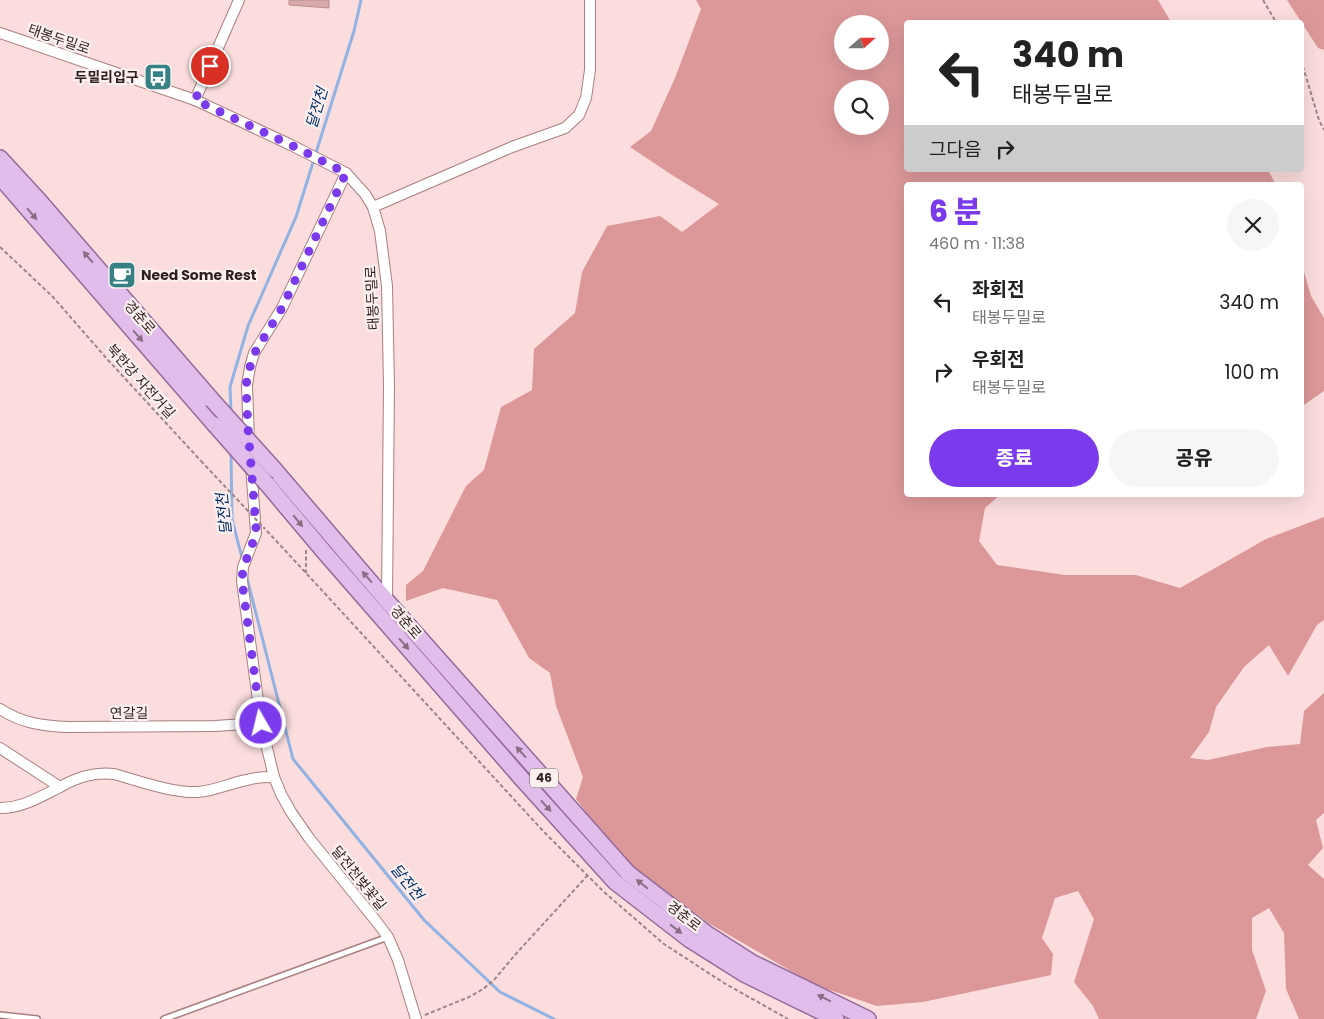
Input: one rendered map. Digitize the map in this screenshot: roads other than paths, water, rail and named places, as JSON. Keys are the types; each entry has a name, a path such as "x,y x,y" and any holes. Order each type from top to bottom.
{"main road":[{"name":"경춘로","path":"0,158 275,470 387,601 628,873 706,933 753,964 868,1019"},
{"name":"경춘로","path":"0,177 516,772 615,882 690,940 736,970 836,1019"}],"street":[{"path":"195,100 239,0"},
{"path":"373,207 512,147 565,128 579,114 586,98 590,70 590,0"},
{"name":"태봉두밀로","path":"0,33 195,100 346,173 365,194 373,207 380,231 387,286 389,385 387,601"},
{"path":"261,723 242,581 243,567 261,531 248,428 246,385 254,354 282,308 346,173"},
{"name":"연갈길","path":"0,709 20,720 43,726 68,728 214,726 261,723"},
{"name":"달전천벚꽃길","path":"261,723 274,777 281,794 291,812 325,859 388,937 420,1017"},
{"path":"0,748 60,787"},
{"path":"0,808 12,808 25,804 87,775 104,773 182,792 212,790 260,777 274,777"}],"lane":[{"path":"164,1019 388,937"},
{"path":"0,1015 36,1019"}],"waterway":[{"name":"달전천","path":"231,412 230,387 248,326 296,217 354,31 361,0"},
{"name":"달전천","path":"231,451 232,519 242,558"},
{"name":"달전천","path":"246,574 293,759 424,920 500,992 554,1019"}],"place":[{"name":"두밀리입구","path":"158,77"},
{"name":"Need Some Rest","path":"122,275"}]}
